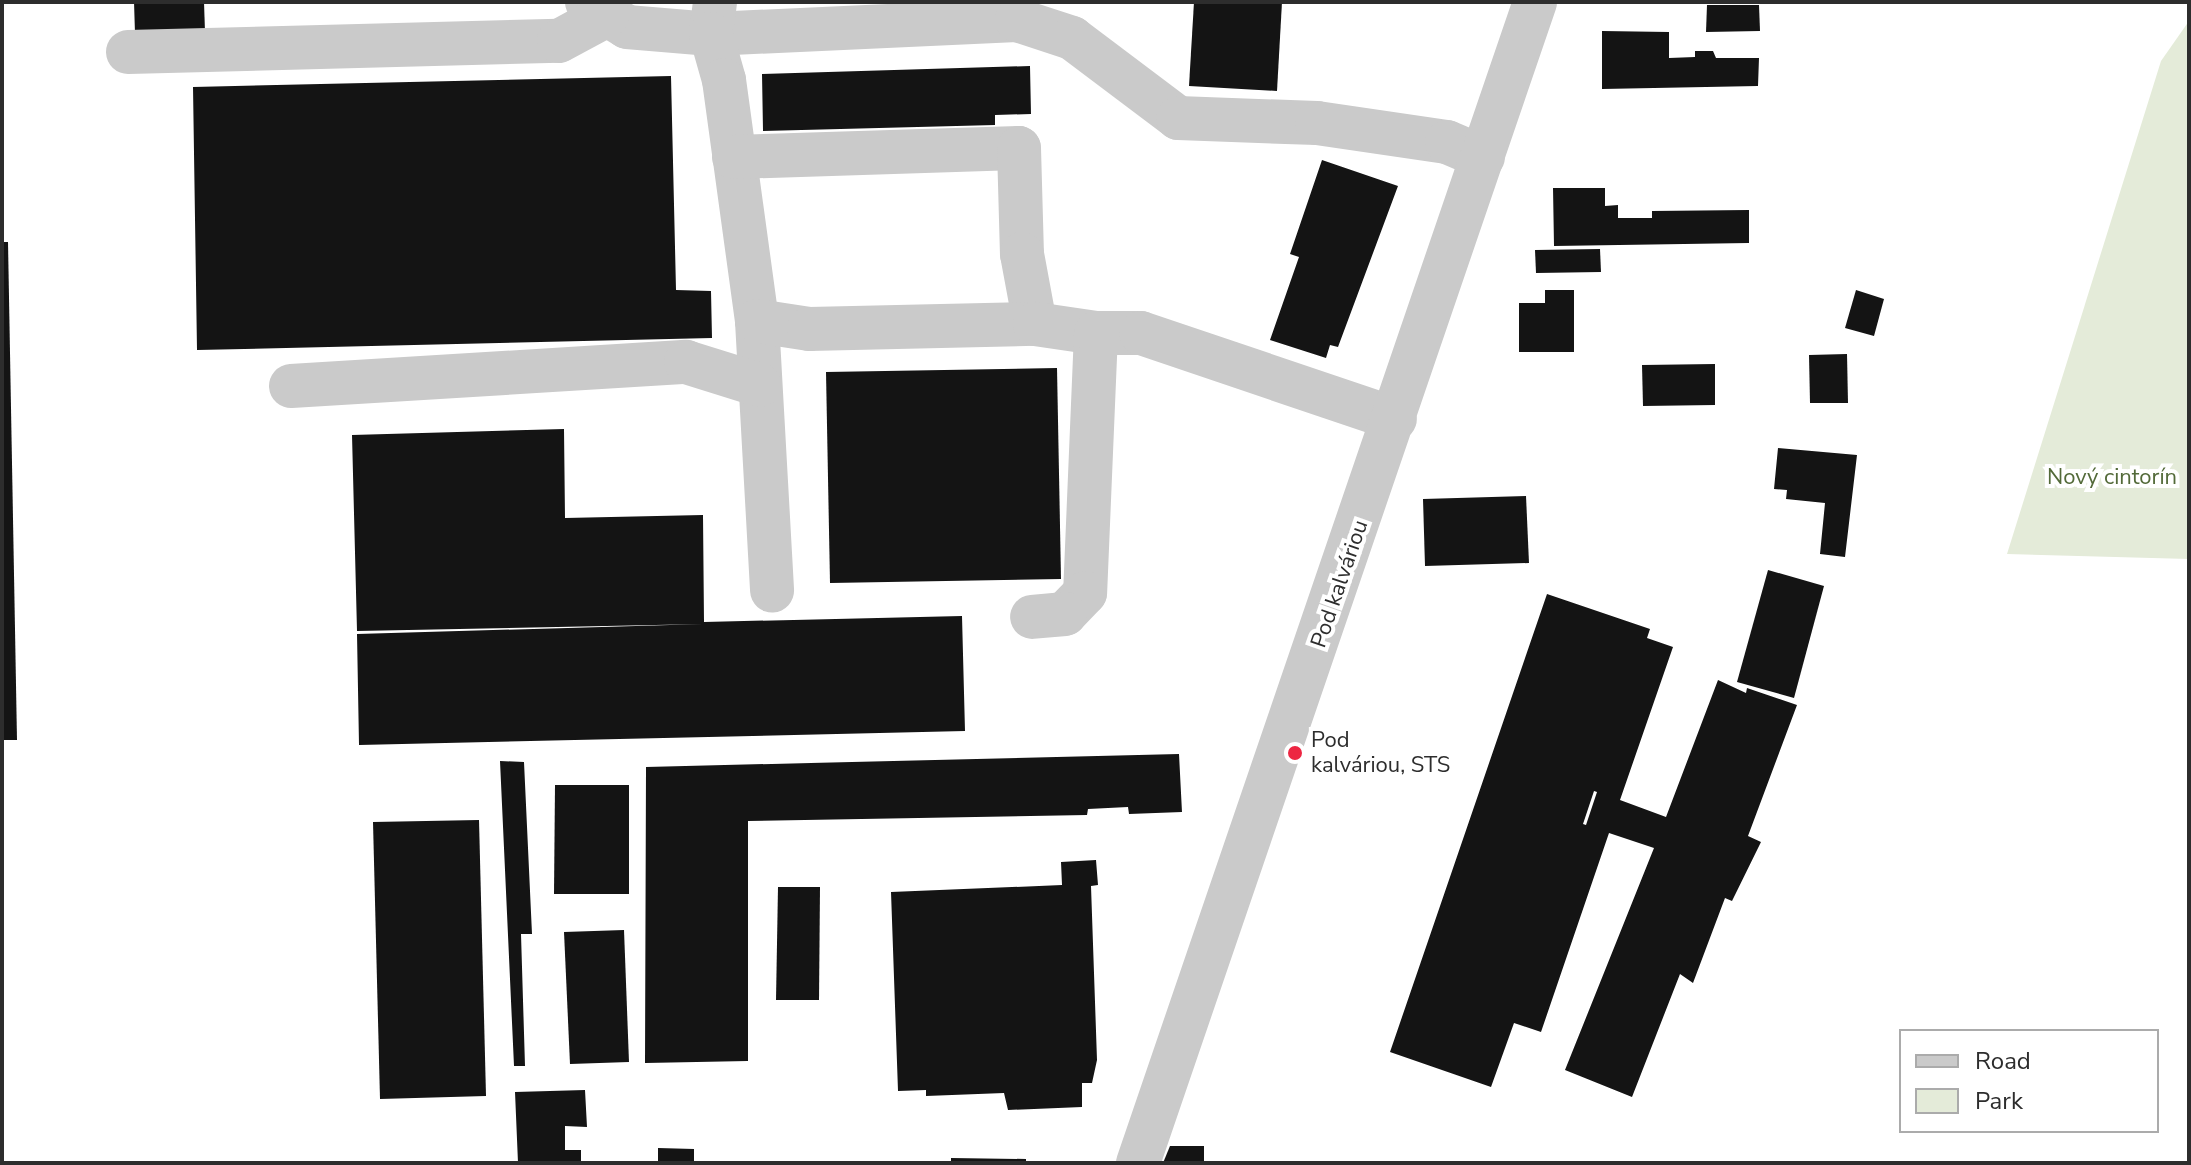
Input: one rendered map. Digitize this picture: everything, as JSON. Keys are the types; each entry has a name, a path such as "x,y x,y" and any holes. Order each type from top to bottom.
{"street":[{"name":"Pod kalváriou","path":"1138,1163 1395,419 1535,2"},
{"path":"128,52 559,41 597,8 627,27 713,18 1070,20 1178,118 1317,123 1447,142 1483,157"},
{"path":"713,18 757,321 772,591"},
{"path":"734,157 1019,148 1022,254 1035,324"},
{"path":"757,321 809,329 1035,324 1096,333 1141,333 1395,419"},
{"path":"1032,617 1065,614 1085,593 1096,333"},
{"path":"291,386 686,362 760,385"}],"green space":[{"name":"Nový cintorín","path":"2189,21 2189,559 2007,554 2161,61"}],"building":[{"path":"134,2 204,2 205,32 135,33"},
{"path":"1194,2 1282,2 1277,91 1189,86"},
{"path":"1707,5 1759,5 1760,31 1706,32"},
{"path":"1602,31 1669,32 1669,58 1695,57 1695,51 1713,51 1716,58 1759,58 1758,86 1602,89"},
{"path":"1030,66 1031,114 995,115 995,125 763,131 762,74"},
{"path":"671,76 676,290 711,291 712,338 197,350 193,87"},
{"path":"1322,160 1398,186 1338,347 1330,345 1326,358 1270,340 1299,257 1290,254"},
{"path":"1553,188 1605,188 1605,206 1618,205 1618,218 1652,218 1652,211 1749,210 1749,243 1554,246"},
{"path":"2,242 8,242 17,740 2,740"},
{"path":"1600,249 1601,272 1536,273 1535,250"},
{"path":"1545,290 1574,290 1574,352 1519,352 1519,303 1545,303"},
{"path":"1856,290 1884,299 1874,336 1845,328"},
{"path":"1847,354 1848,403 1810,403 1809,355"},
{"path":"1715,364 1715,405 1643,406 1642,365"},
{"path":"1057,368 1061,579 830,583 826,372"},
{"path":"564,429 565,518 703,515 704,622 962,616 965,731 359,745 357,634 704,624 357,631 352,435"},
{"path":"1778,448 1857,455 1845,557 1820,554 1825,503 1786,499 1787,490 1774,489"},
{"path":"1526,496 1529,563 1425,566 1423,499"},
{"path":"1768,570 1824,586 1794,698 1737,682"},
{"path":"1547,594 1650,629 1647,638 1673,647 1620,800 1666,817 1718,680 1746,693 1747,688 1797,705 1748,836 1761,842 1732,901 1725,898 1693,983 1680,974 1632,1097 1565,1070 1654,848 1609,833 1541,1032 1514,1023 1491,1087 1390,1052","holes":["1594,791 1597,792 1586,825 1583,824"]},
{"path":"1179,754 1182,812 1129,814 1128,807 1088,809 1087,815 748,821 748,1061 645,1063 646,767"},
{"path":"500,761 524,762 532,934 521,934 525,1066 514,1066"},
{"path":"555,785 629,785 629,894 554,894"},
{"path":"479,820 486,1096 380,1099 373,822"},
{"path":"1096,860 1098,885 1091,886 1097,1060 1092,1083 1082,1083 1082,1107 1008,1110 1004,1093 926,1096 926,1090 898,1091 891,892 1062,885 1061,862"},
{"path":"778,887 820,887 819,1000 776,1000"},
{"path":"624,930 629,1062 570,1064 564,932"},
{"path":"585,1090 587,1127 565,1126 565,1150 581,1150 581,1163 518,1163 515,1092"},
{"path":"1170,1146 1204,1146 1204,1163 1163,1163"},
{"path":"658,1148 694,1149 694,1163 658,1163"},
{"path":"951,1158 1026,1159 1026,1163 951,1163"}],"place":[{"name":"Pod kalváriou, STS","path":"1295,753"}]}
